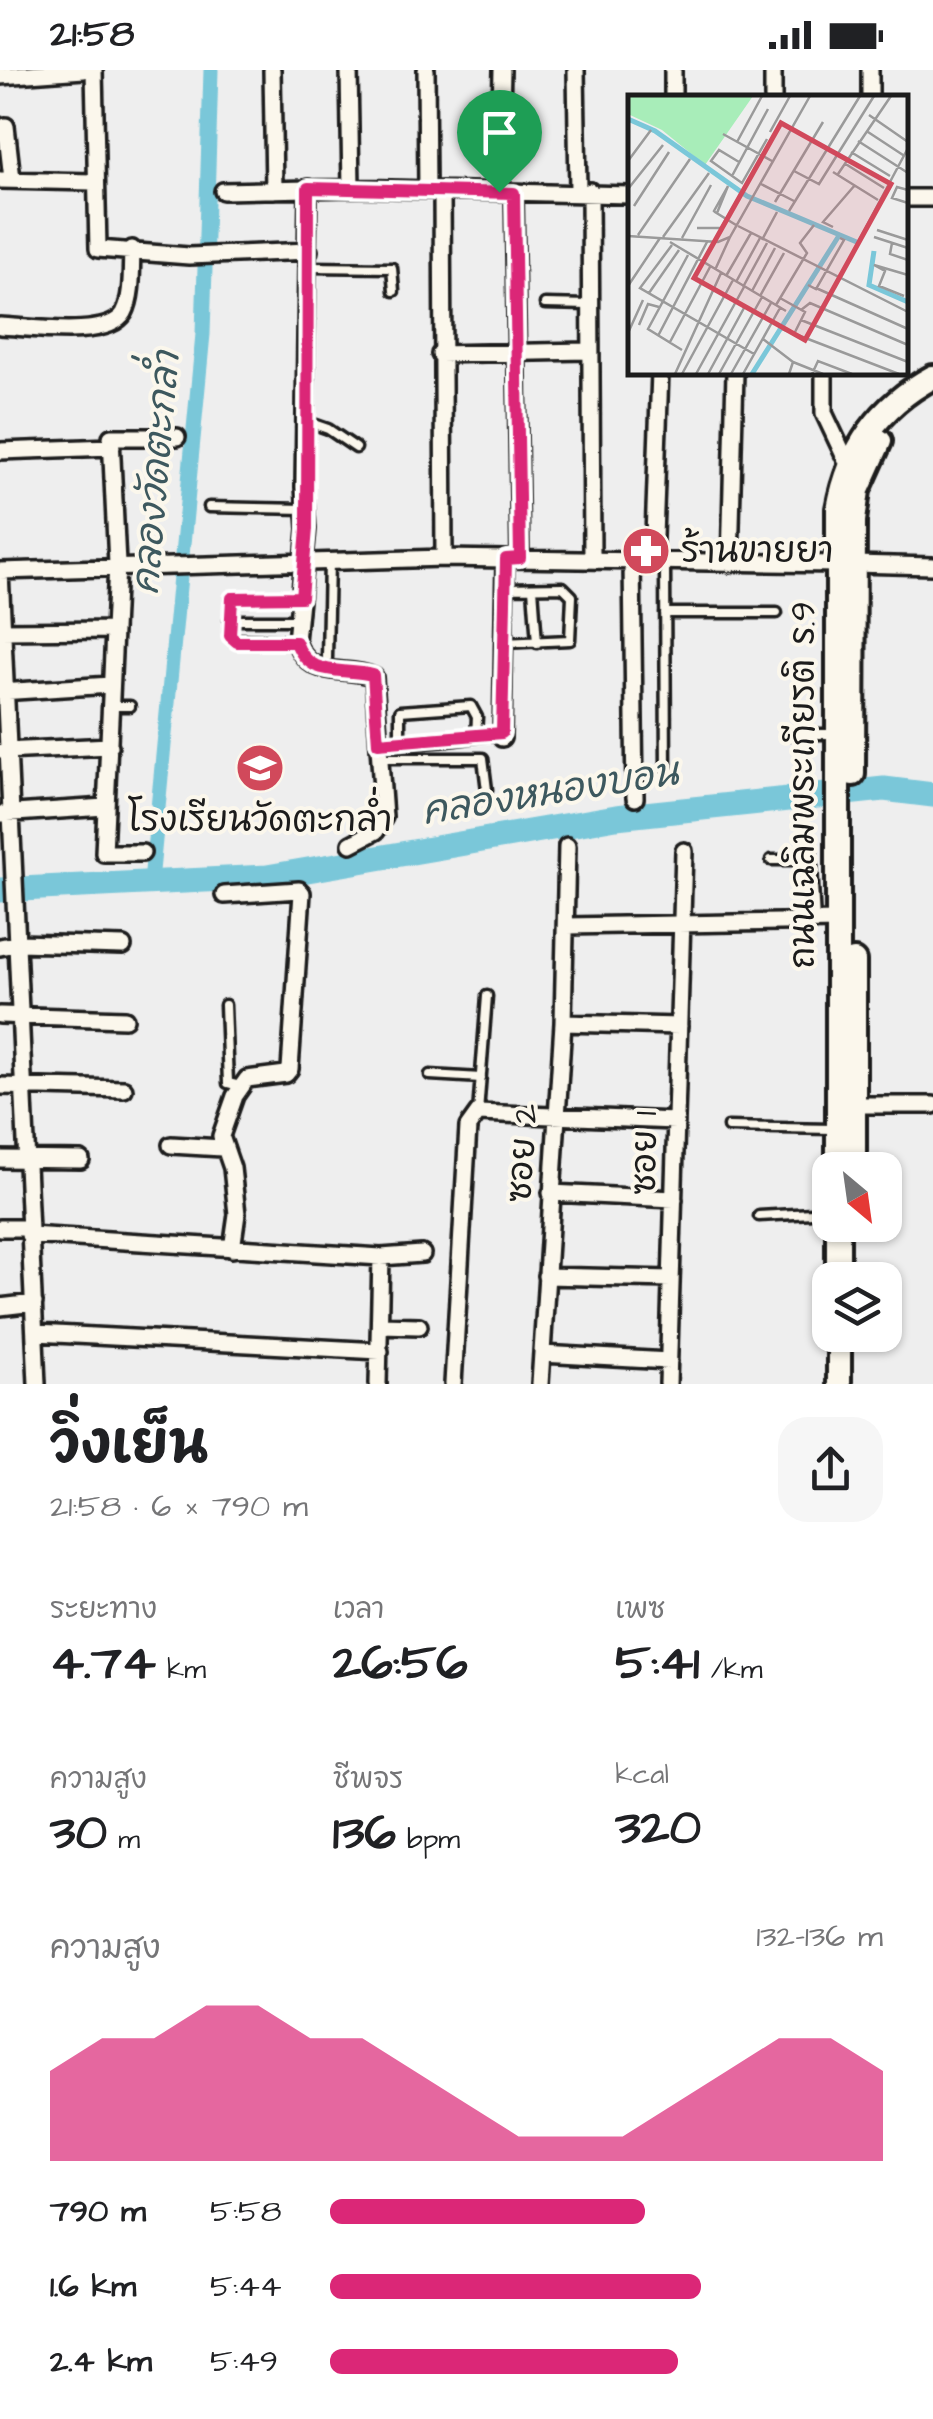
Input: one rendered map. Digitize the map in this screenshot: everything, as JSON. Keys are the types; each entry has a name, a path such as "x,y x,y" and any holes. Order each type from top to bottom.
{"main road":[{"name":"ถนนเฉลิมพระเกียรติ ร.9","path":"854,1152 845,564 838,508 849,466 864,435 906,382 933,378"},
{"name":"ถนนเฉลิมพระเกียรติ ร.9","path":"846,782 837,734 845,564 858,490 869,458 891,422 933,392"},
{"name":"ถนนเฉลิมพระเกียรติ ร.9","path":"838,1152 839,921 847,817"},
{"path":"839,1352 839,1384"},
{"path":"853,1352 853,1384"}],"street":[{"path":"0,76 84,70"},
{"path":"94,70 98,249 309,259"},
{"path":"272,70 274,190"},
{"path":"349,70 350,188"},
{"path":"426,70 435,190 444,558"},
{"path":"502,70 514,352 513,558 503,588 502,735"},
{"path":"576,70 589,305 592,559"},
{"path":"673,70 674,95"},
{"path":"773,70 774,95"},
{"path":"6,126 6,171 94,182"},
{"path":"308,188 306,509 296,642 301,656 317,668 373,675 384,817 376,831 351,844"},
{"path":"223,190 350,188 628,195"},
{"path":"0,326 99,329 116,322 126,311 132,249"},
{"path":"440,354 588,352"},
{"path":"659,564 660,375"},
{"path":"730,564 736,375"},
{"path":"824,375 824,412 849,466"},
{"path":"142,853 104,852 117,564 111,437 177,437"},
{"path":"0,451 112,447"},
{"path":"37,1384 22,1084 18,908 6,814 0,571 117,564 444,558 933,566"},
{"path":"632,562 635,798"},
{"path":"2,631 114,630"},
{"path":"3,692 110,686"},
{"path":"5,751 110,746"},
{"path":"6,814 106,806"},
{"name":"ซอย 2","path":"540,1384 567,926 567,846"},
{"name":"ซอย 1","path":"668,1384 684,850"},
{"path":"224,894 299,890 302,893 290,1069 286,1074 247,1079 240,1086 221,1136 232,1168 237,1214 232,1249"},
{"path":"0,912 18,908"},
{"path":"567,926 839,921"},
{"path":"0,947 19,943 122,946"},
{"path":"0,1016 20,1013 124,1019"},
{"path":"562,1023 679,1026"},
{"path":"0,1086 124,1089"},
{"path":"854,1105 933,1105"},
{"path":"453,1384 468,1127 478,1113 675,1121"},
{"path":"172,1144 222,1148"},
{"path":"0,1159 81,1160"},
{"path":"550,1193 674,1199"},
{"path":"0,1228 232,1249 381,1256 422,1254"},
{"path":"378,1384 381,1256"},
{"path":"546,1276 671,1279"},
{"path":"0,1307 34,1303"},
{"path":"380,1325 419,1326"},
{"path":"36,1333 380,1351"},
{"path":"542,1354 669,1362"}],"lane":[{"path":"309,259 392,268 394,291"},
{"path":"545,304 589,305"},
{"path":"306,422 328,429 356,448"},
{"path":"210,507 306,509"},
{"path":"326,658 328,560"},
{"path":"659,564 665,613 666,777"},
{"path":"503,588 563,588 572,596 574,615 570,640 503,643"},
{"path":"533,588 537,644"},
{"path":"296,642 237,642 230,636 229,620 232,598 301,597"},
{"path":"665,613 777,612"},
{"path":"229,620 299,620"},
{"path":"110,706 130,706"},
{"path":"376,713 471,706 477,716 476,737"},
{"path":"400,711 400,743"},
{"path":"787,734 837,734"},
{"path":"378,751 400,743 502,735"},
{"path":"378,751 483,758 487,790"},
{"path":"811,847 815,922"},
{"path":"771,860 812,860"},
{"path":"478,1113 487,996"},
{"path":"225,1006 228,1083 240,1086"},
{"path":"430,1075 481,1078"},
{"path":"728,1127 838,1130"},
{"path":"760,1216 812,1213"}],"waterway":[{"name":"คลองวัดตะกล่ำ","path":"151,882 203,334 211,70"},
{"name":"คลองหนองบอน","path":"0,890 267,877 616,817 884,789 933,795"}],"place":[{"name":"ร้านขายยา","path":"646,551"},
{"name":"โรงเรียนวัดตะกล่ำ","path":"260,768"}],"route":[{"path":"308,188 499,192 514,193 520,558 506,559 503,588 502,733 412,744 378,743 373,675 317,668 301,656 296,642 237,642 229,632 228,604 232,598 301,597 307,529 304,487 308,188"}]}
